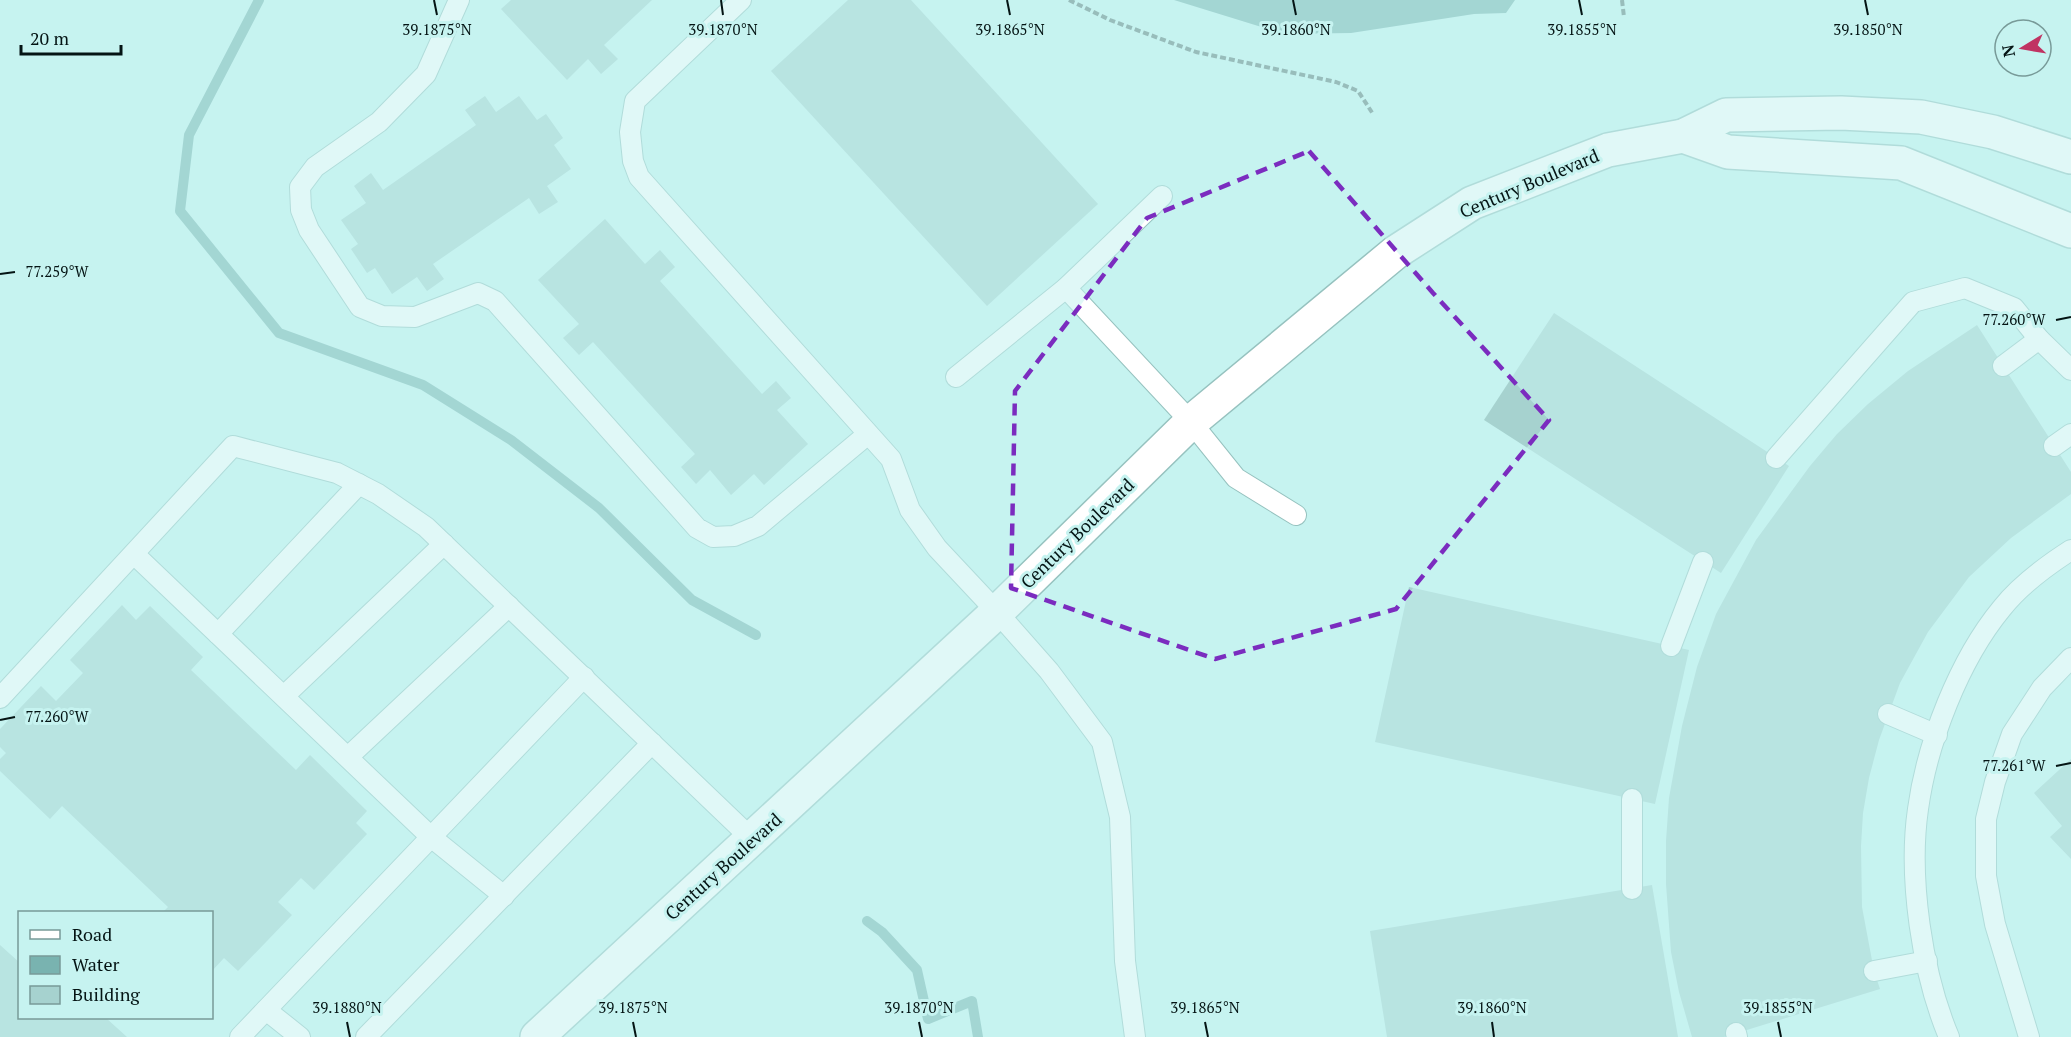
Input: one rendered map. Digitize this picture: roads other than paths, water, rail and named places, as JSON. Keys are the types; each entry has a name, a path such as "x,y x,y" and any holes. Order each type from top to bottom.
{"street":[{"name":"Century Boulevard","path":"537,1037 753,840 997,612 1191,422 1396,252 1472,204 1608,150 1683,136 1726,116 1841,113 1921,117 1993,132 2071,157"},
{"path":"1683,136 1728,152 1900,164 2071,231"}],"lane":[{"path":"459,0 426,74 379,122 315,167 300,187 301,210 309,230 360,307 382,316 415,317 478,293 495,301 697,528 713,537 734,536 758,526 868,434"},
{"path":"741,0 635,101 630,132 633,161 639,177 891,459 910,510 937,548 1049,670 1102,742 1120,817 1125,961 1135,1037"},
{"path":"956,377 1066,288 1162,196"},
{"path":"1066,288 1191,422 1236,478 1296,515"},
{"path":"1776,458 1912,302 1965,288 2014,308 2039,339 2071,370"},
{"path":"2003,366 2039,339"},
{"path":"2054,446 2071,434"},
{"path":"0,698 233,446 338,474 378,494 426,527 753,840"},
{"path":"218,634 359,484"},
{"path":"284,696 444,544"},
{"path":"1949,1037 1938,1010 1927,961 1915,875 1918,809 1930,753 1949,700 1971,653 2002,608 2040,570 2071,550"},
{"path":"134,554 432,837 504,896"},
{"path":"1671,646 1703,562"},
{"path":"348,758 509,606"},
{"path":"2029,1037 1995,924 1986,876 1986,819 1995,782 2012,734 2043,688 2071,658"},
{"path":"240,1037 584,677"},
{"path":"1888,714 1937,735"},
{"path":"366,1037 652,743"},
{"path":"1632,799 1632,889"},
{"path":"1874,971 1927,961"},
{"path":"266,1010 300,1037"}],"water":[{"path":"1174,0 1515,0 1506,13 1474,14 1351,33 1284,34"}],"waterway":[{"path":"259,0 189,135 180,211 279,333 423,385 511,440 599,508 692,600 756,635"},
{"path":"867,921 882,932 917,970 928,1019 972,1001 978,1037"}]}
